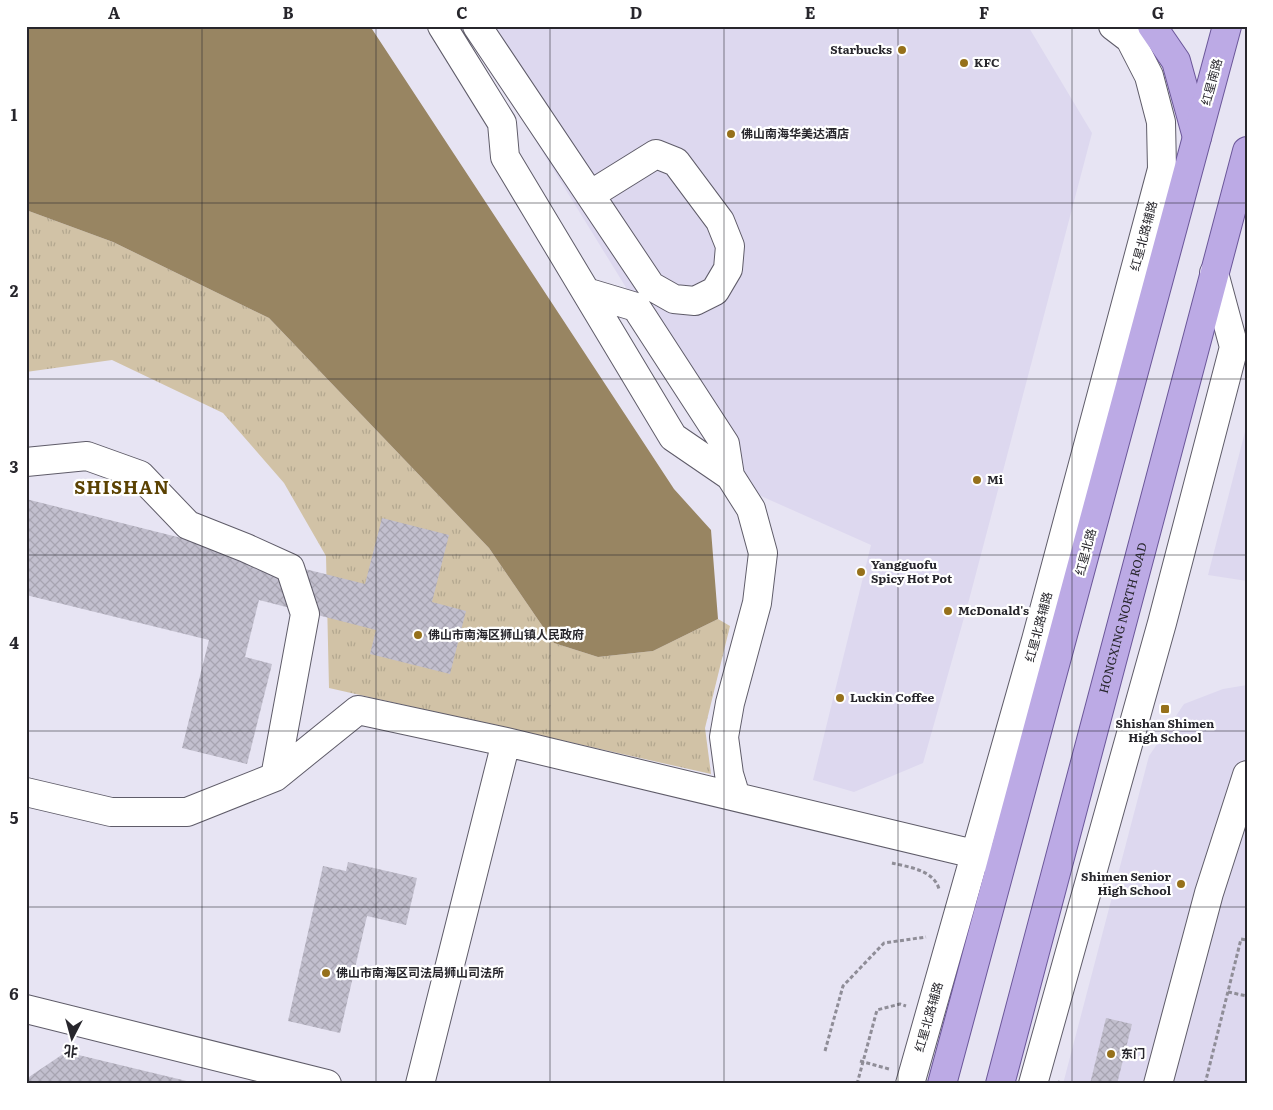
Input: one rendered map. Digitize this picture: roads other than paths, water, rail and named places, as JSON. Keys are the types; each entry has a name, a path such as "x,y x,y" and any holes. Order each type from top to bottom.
{"main road":[{"path":"1152,26 1176,61 1198,139"},
{"name":"红星南路","path":"1198,139 1227,26"},
{"name":"红星北路","path":"1003,861 1198,139"},
{"name":"HONGXING NORTH ROAD","path":"1000,1084 1247,151"},
{"path":"1228,223 1247,198"},
{"path":"942,1084 1003,861"}],"street":[{"path":"442,26 502,123 505,157 673,437 730,476 751,509 763,553 757,603 735,681 724,737 729,774 736,797"},
{"path":"477,26 651,286 674,299 695,301 715,291 728,268 730,246 720,221 676,162 656,154 590,194"},
{"name":"红星北路辅路","path":"903,1078 975,854 1036,640 1162,169 1161,122 1149,76 1130,39 1113,26"},
{"path":"1033,1084 1162,623 1234,347 1214,273"},
{"path":"586,292 636,307 725,444 730,476"},
{"path":"26,462 87,456 140,475 188,525 290,568 306,614 275,777"},
{"path":"26,792 111,812 187,812 275,777 358,710 506,742 1003,861"},
{"path":"420,1084 506,742"},
{"path":"1158,1084 1210,893 1247,775"},
{"path":"26,1009 327,1084"}],"place":[{"name":"Starbucks","path":"902,50"},
{"name":"KFC","path":"964,63"},
{"name":"佛山南海华美达酒店","path":"731,134"},
{"name":"Mi","path":"977,480"},
{"name":"Yangguofu Spicy Hot Pot","path":"861,572"},
{"name":"McDonald's","path":"948,611"},
{"name":"佛山市南海区狮山镇人民政府","path":"418,635"},
{"name":"Luckin Coffee","path":"840,698"},
{"name":"Shishan Shimen High School","path":"1165,709"},
{"name":"Shimen Senior High School","path":"1181,884"},
{"name":"佛山市南海区司法局狮山司法所","path":"326,973"},
{"name":"东门","path":"1111,1054"}],"district":[{"name":"SHISHAN","path":"122,488"}]}
